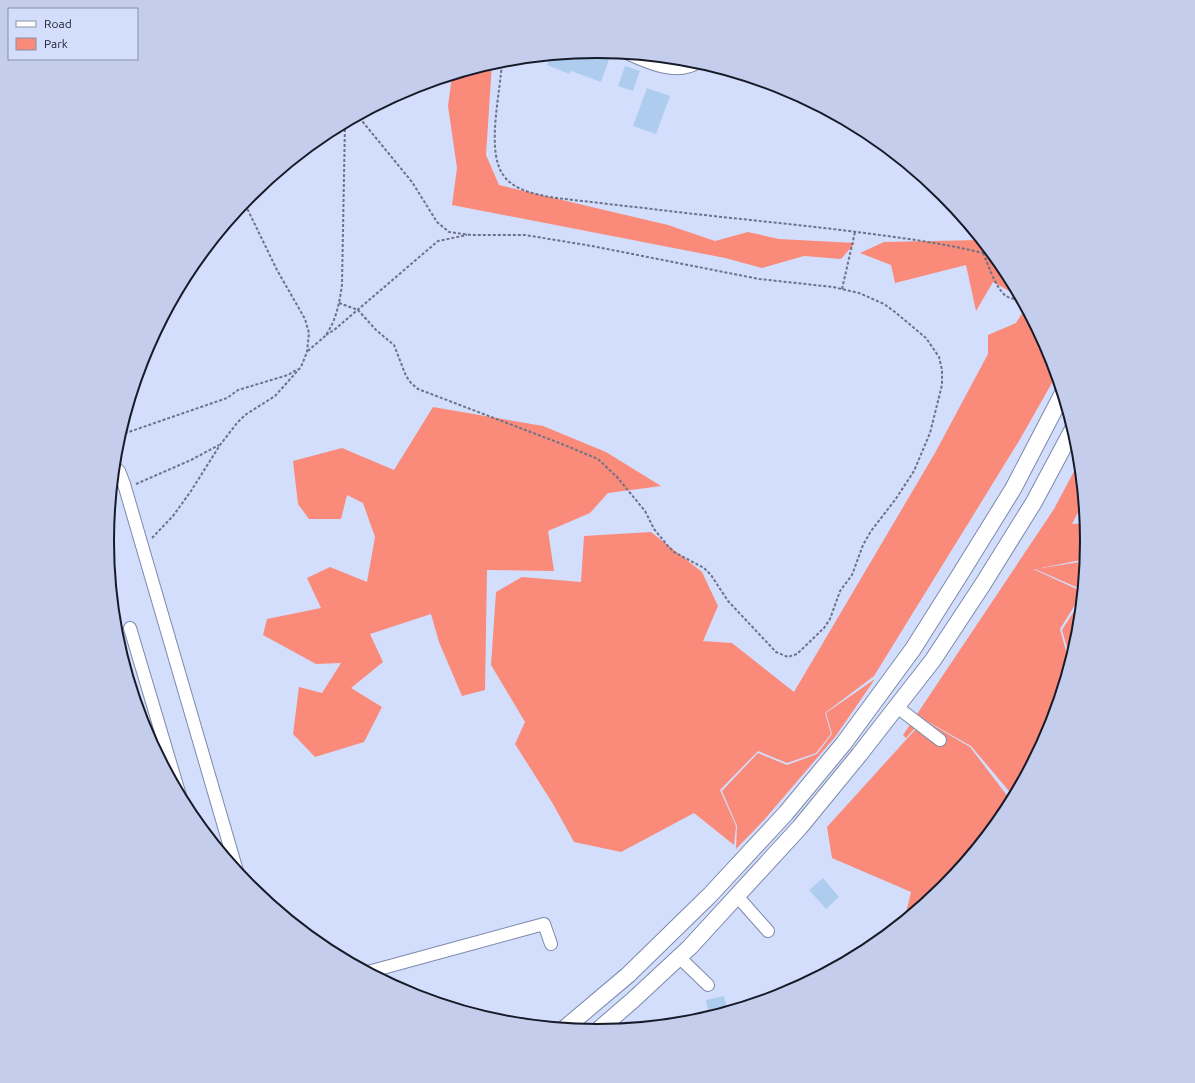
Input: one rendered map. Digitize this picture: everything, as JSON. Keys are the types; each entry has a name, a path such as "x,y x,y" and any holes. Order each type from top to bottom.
{"main road":[{"path":"570,1024 628,975 710,895 786,812 844,743 913,649 961,573 1013,489 1060,400"},
{"path":"604,1025 679,957 737,896 800,827 859,756 933,660 983,584 1034,502 1069,436"}],"street":[{"path":"646,61 657,65 679,68 689,67"},
{"path":"119,471 234,860"},
{"path":"130,628 173,772"},
{"path":"897,707 940,740"},
{"path":"737,896 768,931"},
{"path":"375,970 544,924 551,944"},
{"path":"679,957 708,985"}],"path":[{"path":"501,67 494,142 495,156 498,166 504,176 510,183 520,189 550,197 902,238 970,249 986,254"},
{"path":"339,303 358,310 376,330 394,345 406,376 418,389 562,444 598,460 618,477 645,511 654,529 668,546 674,552 704,568 711,575 728,601 776,652 788,657 797,654 824,628 830,619 840,591 852,575 863,545 871,531 895,500 914,471 930,433 942,385 942,370 939,357 926,338 884,304 858,293 833,287 759,279 592,246 525,236 471,235 449,232 437,222 412,182 361,120"},
{"path":"325,335 332,322 339,303 342,284 345,130"},
{"path":"143,549 173,516 191,491 220,445 245,415 275,396 301,367 307,352 309,333 305,319 277,270 247,209"},
{"path":"842,289 855,232"},
{"path":"307,352 325,335 334,330 438,242 471,235"},
{"path":"983,253 1000,290 1006,296 1016,299"},
{"path":"126,433 227,398 238,390 288,376 301,367"},
{"path":"125,489 191,460 220,445"}],"green space":[{"path":"492,70 486,155 499,185 668,225 715,241 748,232 779,239 855,243 841,259 804,256 762,268 725,258 452,205 457,168 448,106 451,81"},
{"path":"975,240 1000,273 1011,292 993,282 976,311 966,265 895,283 891,265 860,253 884,242"},
{"path":"1023,312 1044,356 1053,381 1019,441 874,676 825,713 831,734 816,753 787,763 758,751 720,790 736,826 734,845 694,813 621,852 574,842 553,804 515,744 525,722 491,665 496,592 522,577 581,582 584,536 651,532 702,572 718,606 703,641 732,643 794,692 935,453 988,354 988,335 1016,323"},
{"path":"433,407 543,426 606,452 661,486 608,493 590,513 548,531 554,571 487,570 485,690 462,696 439,642 431,614 370,634 383,662 351,688 382,707 364,742 315,757 293,734 299,687 322,693 341,663 316,664 263,635 267,619 321,608 307,578 330,567 367,582 375,537 363,503 347,495 341,519 309,519 298,504 293,461 342,448 394,470"},
{"path":"1075,469 1080,509 1072,524 1080,523 1080,560 1036,569 1080,562 1079,588 1033,569 1078,590 1077,601 1060,629 1067,656 1044,727 1031,755 1010,793 971,746 923,719 906,738 903,735 1054,509"},
{"path":"1077,607 1068,652 1062,630"},
{"path":"875,679 835,737 764,820 736,849 737,826 722,791 758,753 787,765 817,754 832,734 826,713"},
{"path":"924,720 970,747 1008,797 981,836 961,860 939,883 906,913 911,892 832,858 827,827"}],"building":[{"path":"598,58 609,59 601,82 571,71 569,74 547,65 549,61"},
{"path":"625,66 640,71 633,91 618,86"},
{"path":"647,88 670,96 656,134 633,126"},
{"path":"823,878 839,897 826,909 809,890"},
{"path":"724,996 727,1008 708,1012 706,1000"}]}
